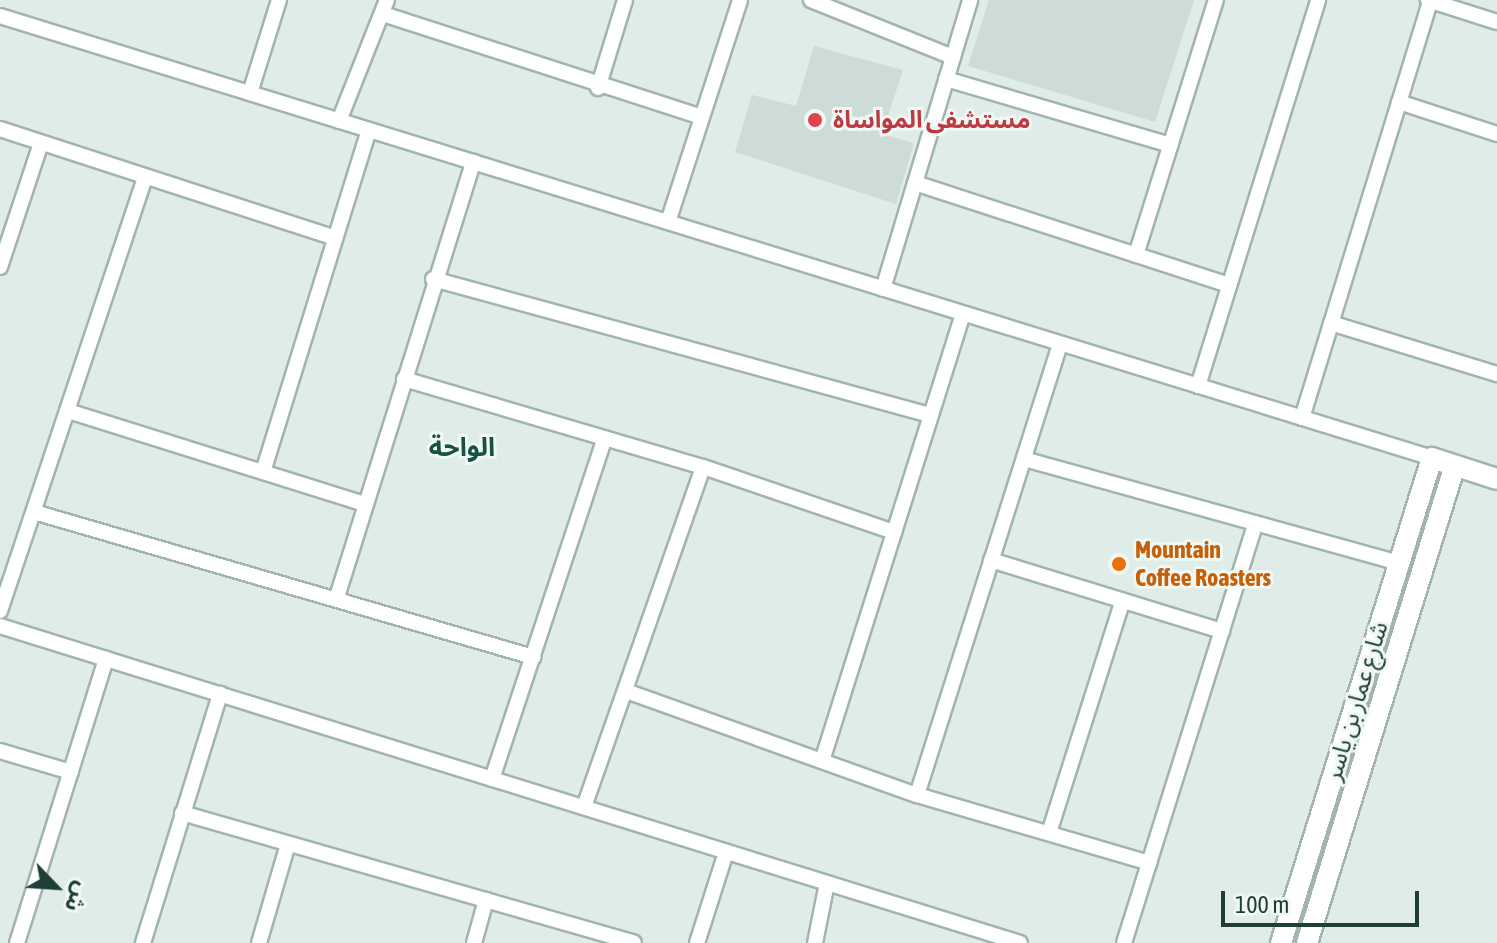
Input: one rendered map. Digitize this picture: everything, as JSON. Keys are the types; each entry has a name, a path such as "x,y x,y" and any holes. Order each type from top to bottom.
{"street":[{"path":"250,93 279,0"},
{"path":"598,88 625,0"},
{"path":"668,222 740,0"},
{"path":"811,0 953,57"},
{"path":"883,289 970,0"},
{"path":"1136,255 1216,0"},
{"path":"1198,386 1318,0"},
{"path":"1302,418 1429,0 1497,22"},
{"path":"339,121 385,7 598,88 702,117"},
{"path":"0,16 1302,418 1430,465 1497,479"},
{"path":"946,79 1170,145"},
{"path":"1399,102 1497,134"},
{"path":"0,129 144,180 335,238"},
{"path":"263,472 369,130"},
{"path":"0,267 41,143"},
{"path":"337,597 433,279 473,162"},
{"path":"0,611 144,180"},
{"path":"915,183 1229,285"},
{"path":"433,279 930,415"},
{"path":"822,761 963,314"},
{"path":"1331,323 1497,374"},
{"path":"917,795 1060,344"},
{"path":"404,379 703,467 894,532"},
{"path":"68,411 365,504"},
{"path":"492,779 605,438"},
{"path":"1024,459 1399,563"},
{"name":"شارع عمار بن ياسر","path":"1281,943 1430,465"},
{"path":"584,807 703,467"},
{"path":"1453,472 1497,493"},
{"name":"شارع عمار بن ياسر","path":"1307,943 1453,472"},
{"path":"34,512 337,597 533,657"},
{"path":"1124,943 1256,523"},
{"path":"991,560 1222,631"},
{"path":"1049,833 1123,600"},
{"path":"0,626 1020,943"},
{"path":"17,943 106,659"},
{"path":"626,691 917,795 1149,863"},
{"path":"143,943 220,694"},
{"path":"0,751 71,772"},
{"path":"182,813 486,900 588,937 634,943"},
{"path":"259,943 288,844"},
{"path":"697,943 726,852"},
{"path":"815,943 827,883"},
{"path":"474,943 486,900"}],"shaded area":[{"path":"989,0 1194,0 1155,122 968,66"},
{"name":"مستشفى المواساة","path":"814,46 903,70 882,134 914,143 896,204 735,152 752,95 796,106"}],"place":[{"name":"مستشفى المواساة","path":"815,120"},
{"name":"Mountain Coffee Roasters","path":"1119,564"}],"district":[{"name":"الواحة","path":"462,448"}]}
